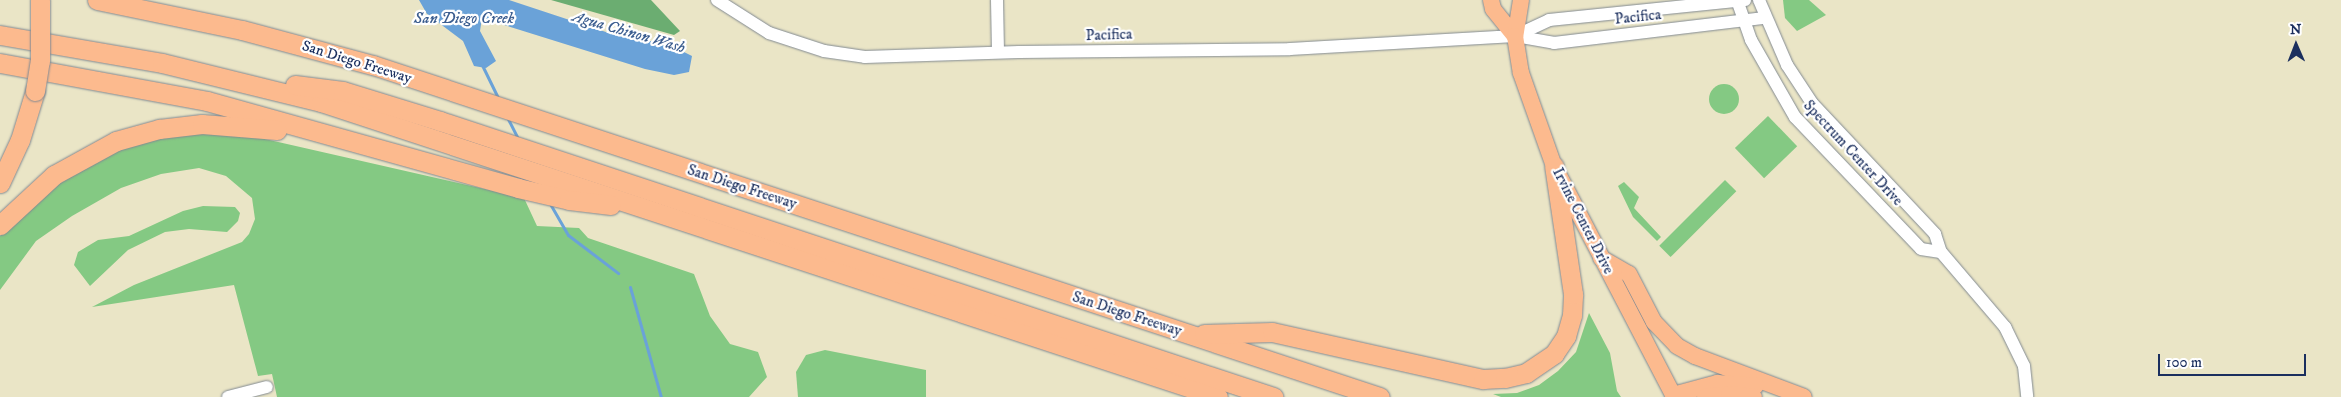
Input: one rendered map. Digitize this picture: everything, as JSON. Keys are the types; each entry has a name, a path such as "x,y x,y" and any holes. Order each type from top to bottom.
{"highway":[{"path":"0,183 20,140 35,91 40,62 40,0"},
{"name":"San Diego Freeway","path":"97,0 186,17 304,46 472,97 1380,397"},
{"path":"0,35 227,77 344,91 1273,397"},
{"path":"0,63 207,101 518,188 569,200 651,210"},
{"path":"227,77 360,114 1214,396"},
{"path":"0,225 31,195 71,164 116,141 159,129 202,124 249,125 386,150"},
{"path":"1190,334 1272,332 1465,376 1495,380 1526,373 1554,354 1566,336 1572,315 1573,294 1554,166"}],"main road":[{"name":"Irvine Center Drive","path":"1491,0 1493,9 1514,36"},
{"name":"Irvine Center Drive","path":"1521,0 1514,36 1521,73 1554,166 1674,396"},
{"path":"1600,257 1629,274 1654,322 1677,346 1694,356 1804,397"},
{"path":"1674,396 1700,386 1733,382 1790,397"},
{"path":"1705,397 1729,394 1754,397"}],"street":[{"name":"Pacifica","path":"717,0 769,33 824,51 865,57 998,52 1299,49 1514,36 1554,42 1744,22 1765,18"},
{"path":"997,0 998,52"},
{"name":"Pacifica","path":"1514,36 1549,20 1740,0"},
{"name":"Spectrum Center Drive","path":"1740,0 1744,22 1768,75 1795,117 1921,249 1941,252"},
{"name":"Spectrum Center Drive","path":"1759,0 1765,18 1787,65 1812,103 1935,234 1941,252 2011,336 2024,366 2027,397"},
{"path":"228,397 267,387"}],"green space":[{"path":"551,0 651,0 680,31 674,35"},
{"path":"1783,0 1809,0 1826,15 1797,31 1785,18"},
{"path":"1724,84 1730,85 1738,93 1738,105 1730,113 1724,114 1718,113 1710,105 1709,99 1710,93 1718,85"},
{"path":"1768,116 1797,146 1764,178 1735,148"},
{"path":"212,132 252,136 524,198 537,226 579,228 588,238 694,274 710,316 730,344 758,352 767,377 749,397 277,397 272,374 258,376 234,285 92,307 134,285 242,242 249,234 255,219 252,198 226,176 199,168 161,174 121,188 72,216 36,241 0,290 0,236 44,193 72,172 128,144 159,137"},
{"path":"1725,180 1736,191 1671,257 1659,246"},
{"path":"1624,182 1639,197 1634,208 1661,237 1657,241 1633,217 1618,186"},
{"path":"203,206 235,207 240,213 238,221 227,232 189,229 165,232 128,250 90,286 74,265 78,252 98,240 129,236 183,211"},
{"path":"1589,313 1610,353 1617,391 1621,397 1501,397 1493,394 1517,393 1539,385 1558,371 1576,352"},
{"path":"825,350 926,370 926,397 798,397 796,372 806,355"}],"water":[{"name":"San Diego Creek","path":"419,0 509,0 618,36 637,37 680,50 692,56 689,72 674,75 645,69 482,18 480,31 496,61 486,68 474,66 463,41 427,14"}],"waterway":[{"name":"San Diego Creek","path":"482,65 498,98"},
{"name":"San Diego Creek","path":"507,117 519,141"},
{"name":"San Diego Creek","path":"549,202 568,235 618,273"},
{"name":"San Diego Creek","path":"630,287 661,397"}],"water label":[{"name":"Agua Chinon Wash","path":"629,32"}]}
